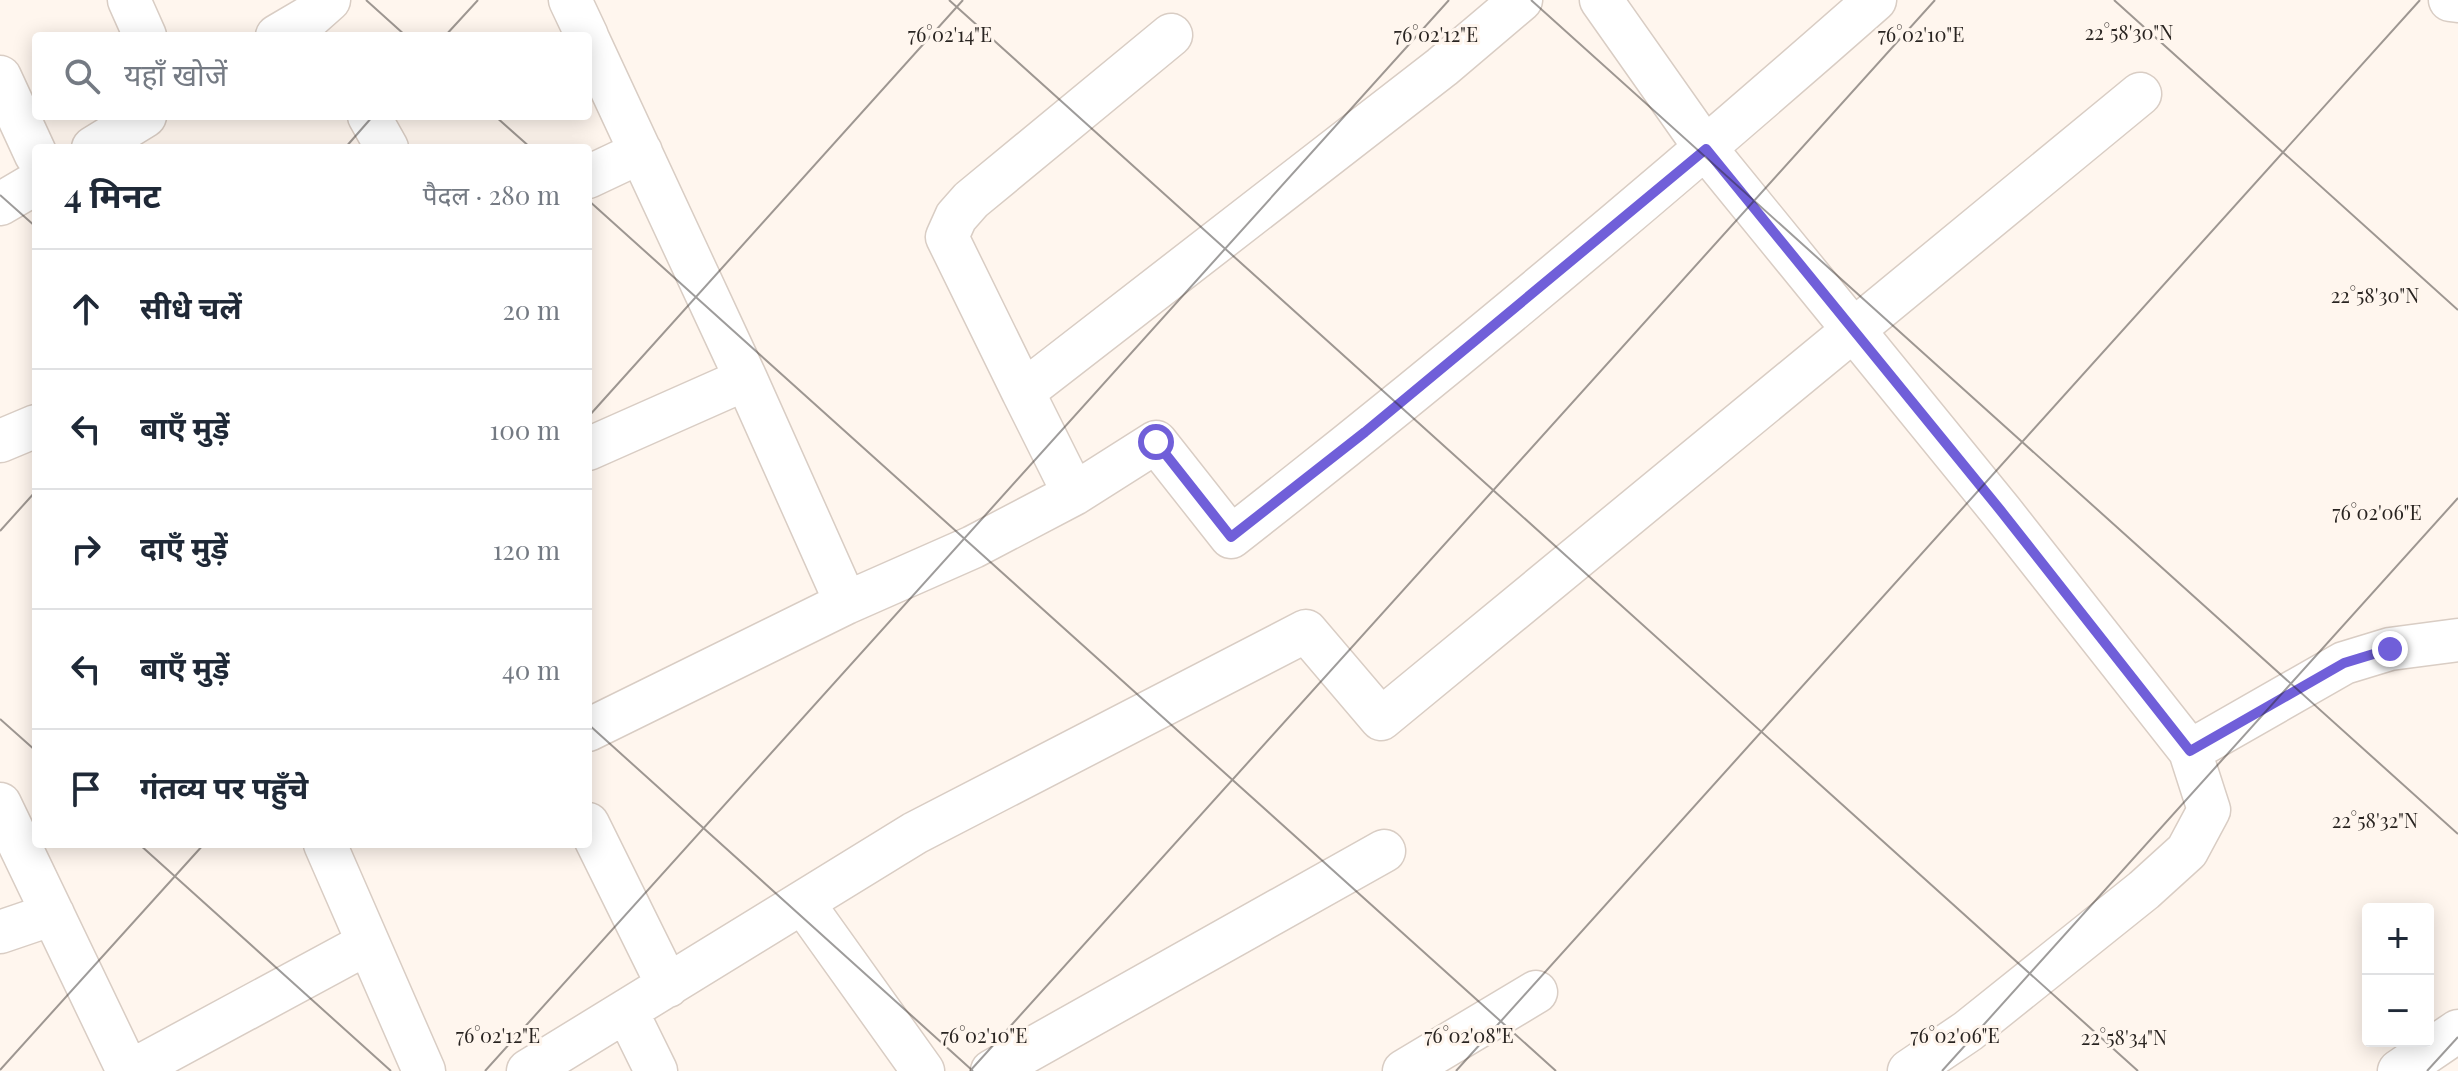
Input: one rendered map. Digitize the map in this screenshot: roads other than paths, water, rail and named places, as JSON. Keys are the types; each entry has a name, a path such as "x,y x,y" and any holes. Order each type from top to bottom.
{"street":[{"path":"129,0 143,32"},
{"path":"570,0 585,32"},
{"path":"1023,392 1442,67 1521,0"},
{"path":"1601,0 1706,149 2001,511 2190,751 2209,810 2187,851 2144,890 1968,1031 1909,1071"},
{"path":"592,728 846,603 973,547 1074,494 1156,442 1231,537 1365,432 1706,149 1875,0"},
{"path":"2450,0 2458,1"},
{"path":"1074,494 947,237 956,217 971,200 1171,35"},
{"path":"592,48 846,603"},
{"path":"0,77 32,146"},
{"path":"528,1071 915,833 1306,631 1381,719 2140,94"},
{"path":"100,144 138,120"},
{"path":"371,120 385,144"},
{"path":"592,175 641,152"},
{"path":"0,204 32,185"},
{"path":"592,447 746,379"},
{"path":"0,441 32,428"},
{"path":"2190,751 2344,663 2390,649 2458,640"},
{"path":"0,804 129,1071 368,943"},
{"path":"592,832 668,986"},
{"path":"327,848 424,1071"},
{"path":"992,1071 1384,851"},
{"path":"803,903 923,1071"},
{"path":"0,932 53,914"},
{"path":"1404,1071 1536,992"},
{"path":"627,1012 656,1071"},
{"path":"2401,1070 2458,1031"}]}
